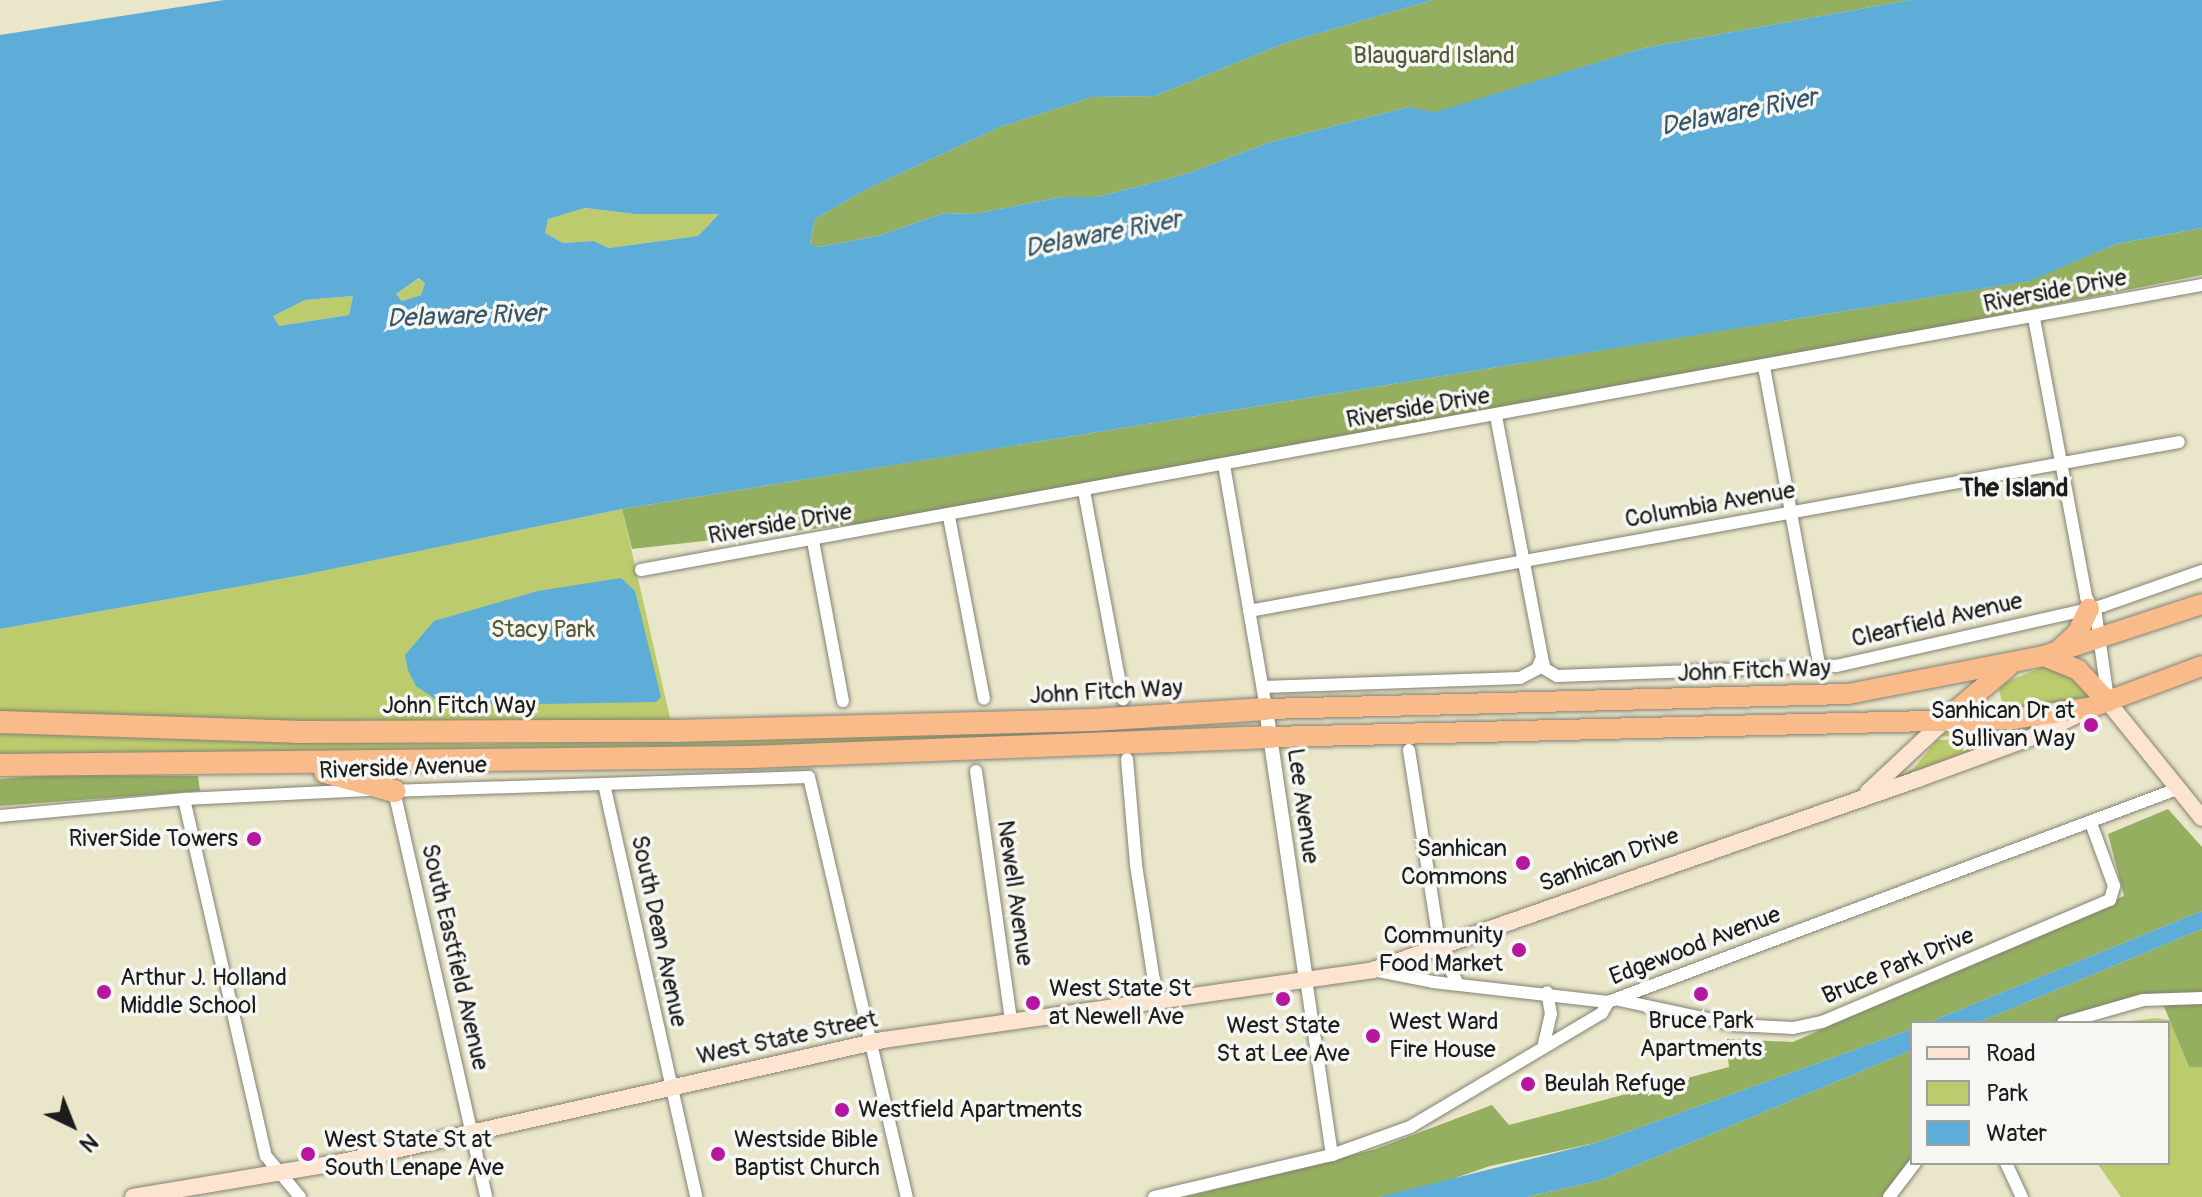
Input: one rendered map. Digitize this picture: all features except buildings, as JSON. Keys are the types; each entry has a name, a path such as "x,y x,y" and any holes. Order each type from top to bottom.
{"highway":[{"name":"John Fitch Way","path":"0,722 297,732 673,731 1092,720 1264,698 1833,695 2050,654 2099,641 2202,604"},
{"path":"0,765 1010,751 1271,737 2012,719 2100,705 2078,670 2050,654 2078,632 2089,608"},
{"path":"1945,720 1989,680 2019,661"},
{"name":"Sanhican Drive","path":"2100,705 2202,666"},
{"path":"1989,680 1996,707 2012,719"},
{"path":"233,762 342,773 394,791"}],"main road":[{"path":"2100,705 2202,818"},
{"name":"Sanhican Drive","path":"1373,970 1440,949 2030,738 2100,705"},
{"name":"Sanhican Drive","path":"1861,798 1945,720"},
{"name":"West State Street","path":"133,1197 280,1174 871,1043 1373,970"}],"street":[{"name":"Riverside Drive","path":"641,570 949,517 2202,285"},
{"path":"2034,318 2089,608 2096,615 2100,705"},
{"path":"1764,367 1820,668"},
{"path":"1264,698 1520,678 1531,674 1542,658 1496,416"},
{"name":"Columbia Avenue","path":"1249,611 2179,442"},
{"name":"Lee Avenue","path":"1224,465 1271,737 1332,1155"},
{"path":"1084,491 1123,699"},
{"path":"949,517 984,699"},
{"path":"813,541 843,701"},
{"name":"Clearfield Avenue","path":"1542,658 1545,669 1557,676 1820,668 2089,608 2202,571"},
{"path":"1409,750 1440,949 1456,981"},
{"path":"1127,759 1136,865 1157,1000"},
{"name":"Newell Avenue","path":"976,771 1011,1021"},
{"name":"Riverside Avenue","path":"0,816 184,799 809,777 871,1043"},
{"name":"South Dean Avenue","path":"604,784 696,1197"},
{"name":"Edgewood Avenue","path":"1154,1197 1332,1155 1432,1117 1602,1013 1612,1001 2177,789"},
{"name":"South Eastfield Avenue","path":"394,791 486,1197"},
{"path":"184,799 263,1142 280,1174 300,1197"},
{"name":"Bruce Park Drive","path":"1612,1001 1736,1025 1793,1028 1822,1022 2110,900 2114,886 2091,823"},
{"name":"West State Street","path":"1373,970 1433,982 1456,981 1612,1001"},
{"path":"1543,1048 1551,1014 1547,992"},
{"path":"2070,1021 2143,1000 2202,998"},
{"path":"871,1043 907,1197"},
{"path":"1889,1197 1913,1165"},
{"path":"2007,1165 2022,1197"}],"green space":[{"name":"Blauguard Island","path":"1433,0 1910,0 1644,48 1435,113 1409,107 1271,142 1186,174 1097,197 1062,197 973,214 944,213 878,236 818,247 810,244 815,219 867,189 1000,127 1092,97 1155,96 1285,43"},
{"path":"584,208 635,214 719,214 698,236 609,248 594,241 563,243 545,233 548,219"},
{"path":"2202,228 2202,275 1890,337 866,523 632,549 622,509 2029,281 2116,244"},
{"path":"420,278 425,283 421,295 402,301 396,294"},
{"path":"353,296 349,315 279,326 273,316 305,300"},
{"name":"Stacy Park","path":"622,509 673,731 0,723 0,629 303,575"},
{"path":"2045,666 2067,672 2093,698 2009,710 2003,705 1999,690 2004,683"},
{"path":"1061,732 977,743 0,754 0,733 478,744"},
{"path":"2024,732 2007,738 1940,736 1945,733"},
{"path":"2001,739 1897,779 1914,768 1937,740"},
{"path":"49,775 198,776 200,791 0,806 0,779"},
{"path":"2168,809 2202,847 2202,911 1932,1021 1910,1021 1910,1030 1599,1142 1490,1166 1426,1188 1379,1197 1186,1197 1376,1149 1492,1105 1509,1125 1729,1067 1726,1039 1793,1042 2124,896 2108,834"},
{"path":"2202,929 2202,1067 2189,1067 2161,999 2092,1021 1982,1021"},
{"path":"2170,1020 2189,1067 2202,1067 2202,1197 2121,1197 2098,1165 2170,1165 2170,1021 2130,1021"},
{"path":"1910,1051 1910,1165 1886,1197 1527,1197 1601,1180"}],"water":[{"name":"Delaware River","path":"224,0 1433,0 1285,43 1155,96 1092,97 1000,127 867,189 815,219 810,243 818,247 878,236 944,213 973,214 1062,197 1097,197 1186,174 1271,142 1409,107 1435,112 1644,48 1910,0 2202,0 2202,228 2116,244 2030,281 622,509 303,575 0,629 0,35","holes":["585,208 635,214 719,214 698,236 609,248 594,241 563,243 545,233 548,219","419,278 425,283 421,295 402,301 396,294","353,296 349,315 279,326 273,316 305,300"]},
{"path":"621,578 635,591 661,697 656,702 476,705 437,700 416,686 408,670 405,655 434,621 538,591"},
{"path":"2202,911 2202,929 1982,1021 1932,1021"},
{"path":"1910,1030 1910,1051 1601,1180 1527,1197 1379,1197 1599,1142"}],"place":[{"name":"Sanhican Dr at Sullivan Way","path":"2091,725"},
{"name":"RiverSide Towers","path":"254,839"},
{"name":"Sanhican Commons","path":"1523,863"},
{"name":"Community Food Market","path":"1519,950"},
{"name":"Arthur J. Holland Middle School","path":"104,992"},
{"name":"Bruce Park Apartments","path":"1701,994"},
{"name":"West State St at Lee Ave","path":"1283,999"},
{"name":"West State St at Newell Ave","path":"1033,1003"},
{"name":"West Ward Fire House","path":"1373,1036"},
{"name":"Beulah Refuge","path":"1528,1084"},
{"name":"Westfield Apartments","path":"842,1110"},
{"name":"West State St at South Lenape Ave","path":"308,1154"},
{"name":"Westside Bible Baptist Church","path":"718,1154"}],"district":[{"name":"The Island","path":"2014,489"}]}
